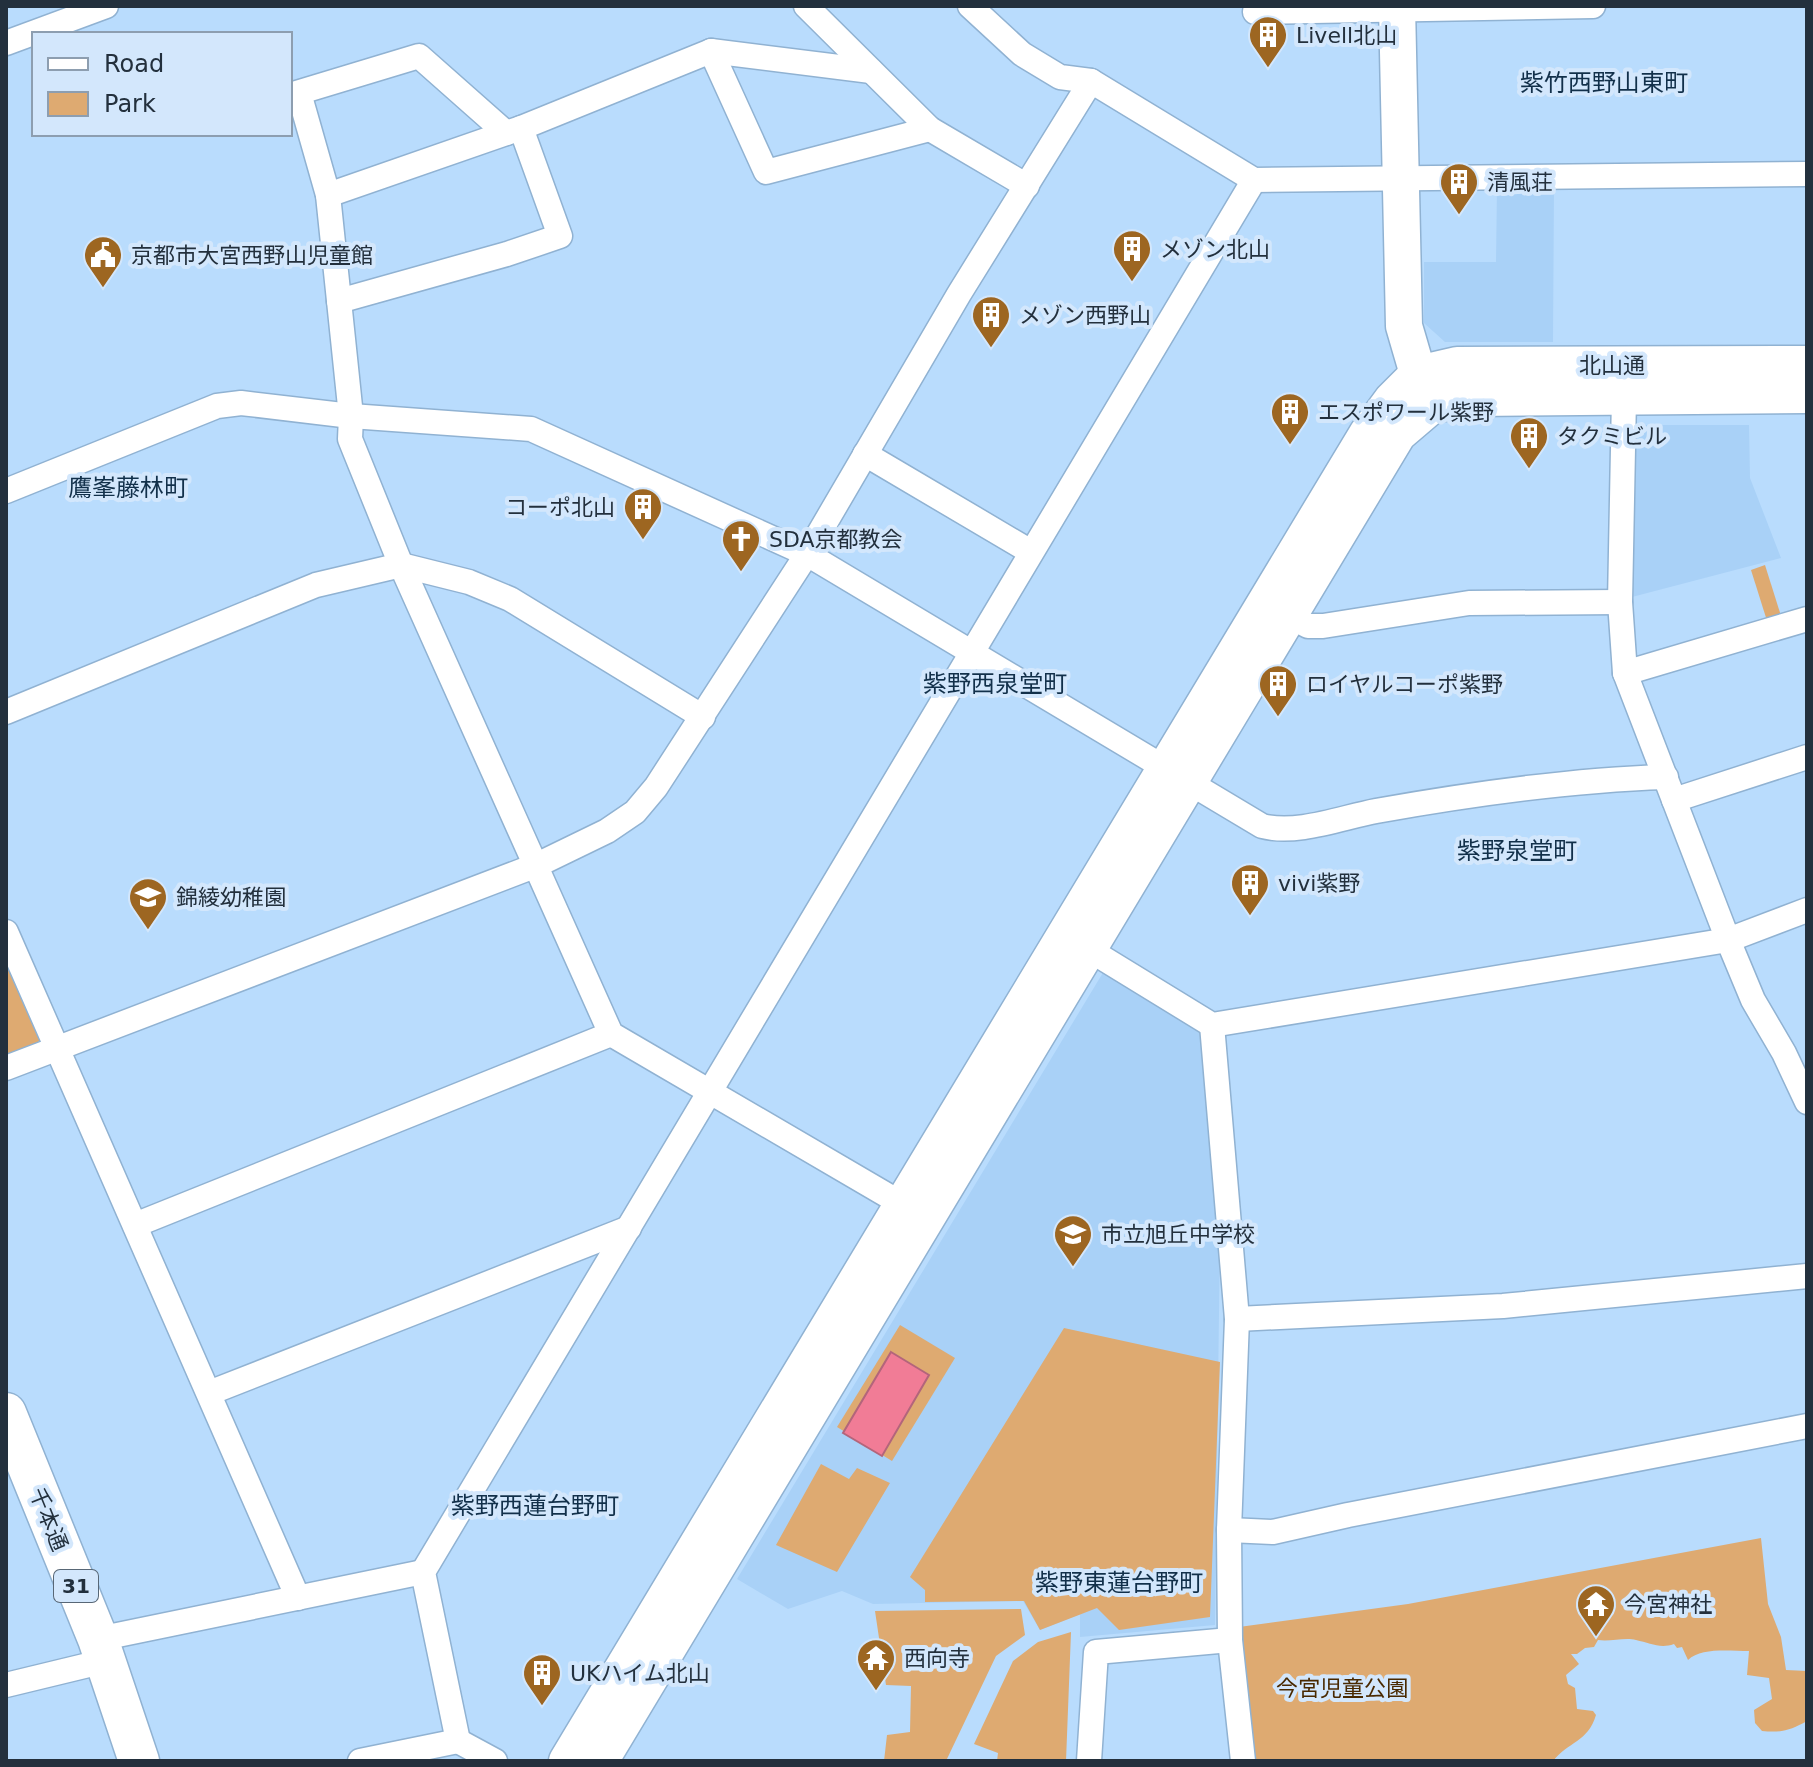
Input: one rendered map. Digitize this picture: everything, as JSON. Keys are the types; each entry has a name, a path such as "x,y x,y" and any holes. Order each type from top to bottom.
{"main road":[{"name":"千本通","path":"6,1413 101,1650 139,1761"}],"street":[{"path":"36,32 106,6"},
{"path":"806,6 930,129 1027,186"},
{"path":"970,6 1022,54 1060,77 1091,81 1254,180 1807,174"},
{"path":"1256,6 1255,12 1593,6"},
{"path":"1177,775 1298,621 1398,434 1425,390 1404,326 1397,8"},
{"path":"6,43 32,33"},
{"path":"328,195 514,130 711,51 871,71"},
{"path":"711,51 766,172 930,129"},
{"path":"339,301 560,236 514,130 419,56 294,94 328,195 339,301 351,416 350,439 401,565 611,1034 914,1212"},
{"path":"6,1068 537,865 607,831 635,812 656,787 703,717 807,554 959,294 1091,81"},
{"path":"458,1741 423,1572 1254,180"},
{"name":"北山通","path":"1425,390 1457,365 1807,364"},
{"path":"567,1761 715,1543 1177,775 1367,434 1392,400 1425,390"},
{"name":"北山通","path":"1425,390 1475,398 1807,395"},
{"path":"1624,397 1620,602 1625,673 1753,1000 1784,1053 1807,1102"},
{"path":"6,491 217,406 241,403 351,416 531,429 807,554 1262,826 1275,829 1591,779 1670,788 1807,757"},
{"path":"865,454 1031,552"},
{"path":"6,712 316,585 401,565 469,582 510,599 703,717"},
{"path":"1298,621 1323,626 1469,603 1620,602"},
{"path":"1625,673 1807,619"},
{"path":"1076,943 1212,1025 1728,940 1807,910"},
{"path":"6,932 298,1598"},
{"path":"1212,1025 1237,1319 1229,1530 1230,1640 1243,1761"},
{"path":"135,1225 611,1034"},
{"path":"209,1393 629,1228"},
{"path":"1237,1319 1503,1306 1807,1276"},
{"path":"1229,1530 1273,1532 1807,1426"},
{"path":"600,1761 715,1543"},
{"path":"6,1685 101,1650 298,1598 423,1572"},
{"path":"1089,1761 1096,1652 1230,1640"},
{"path":"360,1761 458,1741 495,1761"}],"shaded area":[{"path":"1497,187 1554,187 1553,342 1445,342 1424,323 1424,262 1496,262"},
{"path":"1634,425 1749,425 1750,478 1781,558 1632,597"},
{"name":"市立旭丘中学校","path":"1107,966 1203,1031 1220,1234 1215,1625 1080,1637 1080,1614 1040,1630 1023,1601 873,1604 842,1591 788,1609 737,1579"},
{"path":"891,1352 929,1375 882,1456 843,1433"}],"green space":[{"path":"1765,565 1782,619 1768,624 1751,570"},
{"path":"6,949 40,1040 31,1050 6,1058"},
{"path":"900,1325 955,1358 892,1461 837,1427"},
{"path":"1064,1328 1220,1362 1210,1617 1119,1630 1097,1608 1040,1630 1024,1601 925,1602 925,1590 910,1577"},
{"path":"821,1464 849,1479 857,1468 890,1483 837,1572 776,1545"},
{"name":"今宮神社","path":"1761,1538 1768,1604 1781,1637 1786,1670 1807,1671 1807,1721 1796,1727 1762,1731 1755,1723 1754,1710 1772,1699 1769,1678 1747,1675 1749,1651 1708,1651 1688,1660 1682,1647 1677,1648 1674,1644 1660,1646 1632,1639 1598,1640 1594,1647 1571,1654 1579,1664 1566,1675 1568,1684 1575,1688 1577,1709 1593,1711 1596,1715 1588,1731 1553,1761 1252,1761 1239,1627 1408,1604"},
{"path":"1021,1609 1025,1635 996,1656 946,1761 884,1761 887,1735 910,1732 911,1686 886,1685 875,1611"},
{"path":"1071,1632 1066,1761 997,1761 998,1753 974,1744 1013,1661 1038,1642"}],"place":[{"name":"Livell北山","path":"1268,69"},
{"name":"清風荘","path":"1459,216"},
{"name":"メゾン北山","path":"1132,283"},
{"name":"京都市大宮西野山児童館","path":"103,289"},
{"name":"メゾン西野山","path":"991,349"},
{"name":"エスポワール紫野","path":"1290,446"},
{"name":"タクミビル","path":"1529,470"},
{"name":"コーポ北山","path":"643,541"},
{"name":"SDA京都教会","path":"741,573"},
{"name":"ロイヤルコーポ紫野","path":"1278,718"},
{"name":"vivi紫野","path":"1250,917"},
{"name":"錦綾幼稚園","path":"148,931"},
{"name":"市立旭丘中学校","path":"1073,1268"},
{"name":"今宮神社","path":"1596,1638"},
{"name":"西向寺","path":"876,1692"},
{"name":"UKハイム北山","path":"542,1707"}],"district":[{"name":"紫竹西野山東町","path":"1604,83"},
{"name":"鷹峯藤林町","path":"128,488"},
{"name":"紫野西泉堂町","path":"995,684"},
{"name":"紫野泉堂町","path":"1517,851"},
{"name":"紫野西蓮台野町","path":"535,1506"},
{"name":"紫野東蓮台野町","path":"1119,1583"}],"park label":[{"name":"今宮児童公園","path":"1342,1688"}]}
